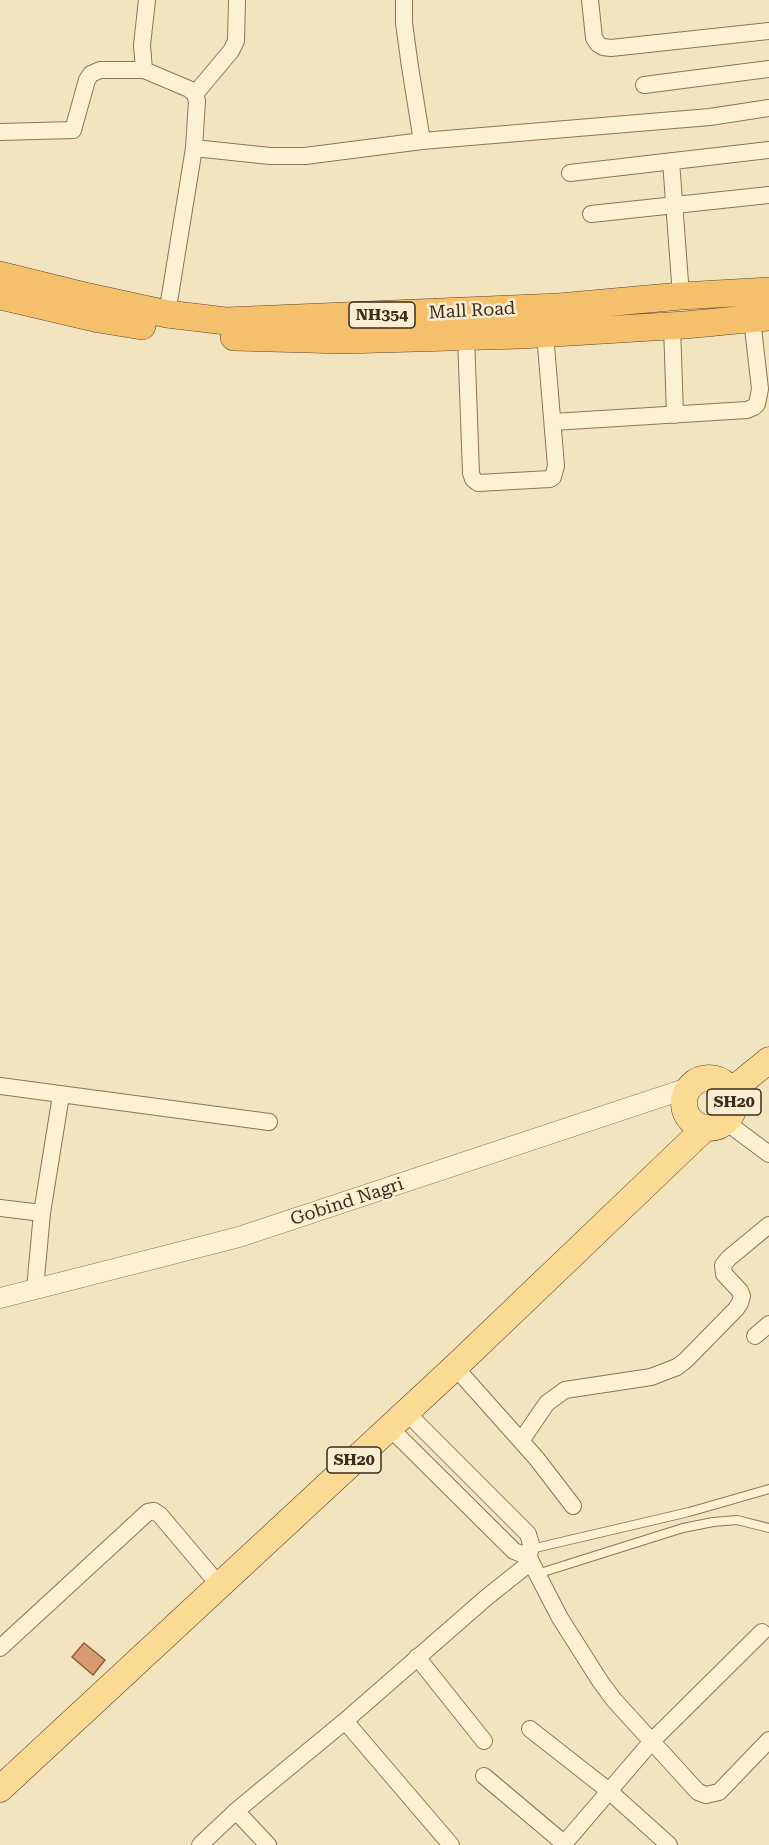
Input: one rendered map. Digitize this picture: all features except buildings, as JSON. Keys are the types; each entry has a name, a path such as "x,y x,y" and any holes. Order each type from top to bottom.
{"highway":[{"name":"Mall Road","path":"0,275 167,314 226,321 559,307 769,291"},
{"path":"0,296 99,319 224,337 344,340 465,337 672,326 760,318"}],"main road":[{"name":"SH20","path":"731,1091 769,1059"},
{"name":"SH20","path":"0,1789 455,1367 715,1125 734,1106 731,1091 719,1080 711,1077 702,1078 688,1088 684,1095 685,1113 689,1120 715,1125"}],"street":[{"path":"144,70 142,45 147,0"},
{"path":"195,94 231,51 236,41 237,0"},
{"path":"404,0 404,23 422,141"},
{"path":"590,0 594,38 598,44 611,48 769,31"},
{"path":"644,85 769,69"},
{"path":"0,132 73,130 83,93 92,74 100,70 144,70 189,88 195,94 197,101 194,148 167,314"},
{"path":"194,148 270,156 305,156 422,141 710,117 769,108"},
{"path":"570,173 769,150"},
{"path":"671,161 681,296"},
{"path":"591,214 769,195"},
{"path":"553,422 747,411 758,404 760,318"},
{"path":"672,326 675,415"},
{"path":"465,337 471,473 476,482 550,479 553,477 556,466 544,333"},
{"path":"0,1086 269,1122"},
{"name":"Gobind Nagri","path":"0,1298 239,1238 688,1088"},
{"path":"35,1289 42,1213 61,1095"},
{"path":"715,1125 769,1154"},
{"path":"0,1208 42,1213"},
{"path":"521,1441 547,1403 565,1390 651,1377 677,1367 686,1360 740,1303 742,1296 740,1291 724,1274 723,1265 769,1225"},
{"path":"755,1336 769,1324"},
{"path":"455,1367 521,1441 573,1506"},
{"path":"398,1420 514,1551 532,1560 560,1618 600,1681 614,1700 698,1792 706,1795 719,1792 769,1740"},
{"path":"0,1648 148,1512 154,1511 160,1515 219,1585"},
{"path":"200,1845 236,1811 345,1721 532,1560"},
{"path":"484,1776 564,1844 652,1741 762,1632"},
{"path":"417,1657 484,1741"},
{"path":"345,1721 451,1845"},
{"path":"530,1729 609,1791 669,1845"},
{"path":"236,1811 268,1845"}],"lane":[{"path":"532,1560 769,1489"},
{"path":"532,1560 713,1522 737,1520 769,1528"}]}
